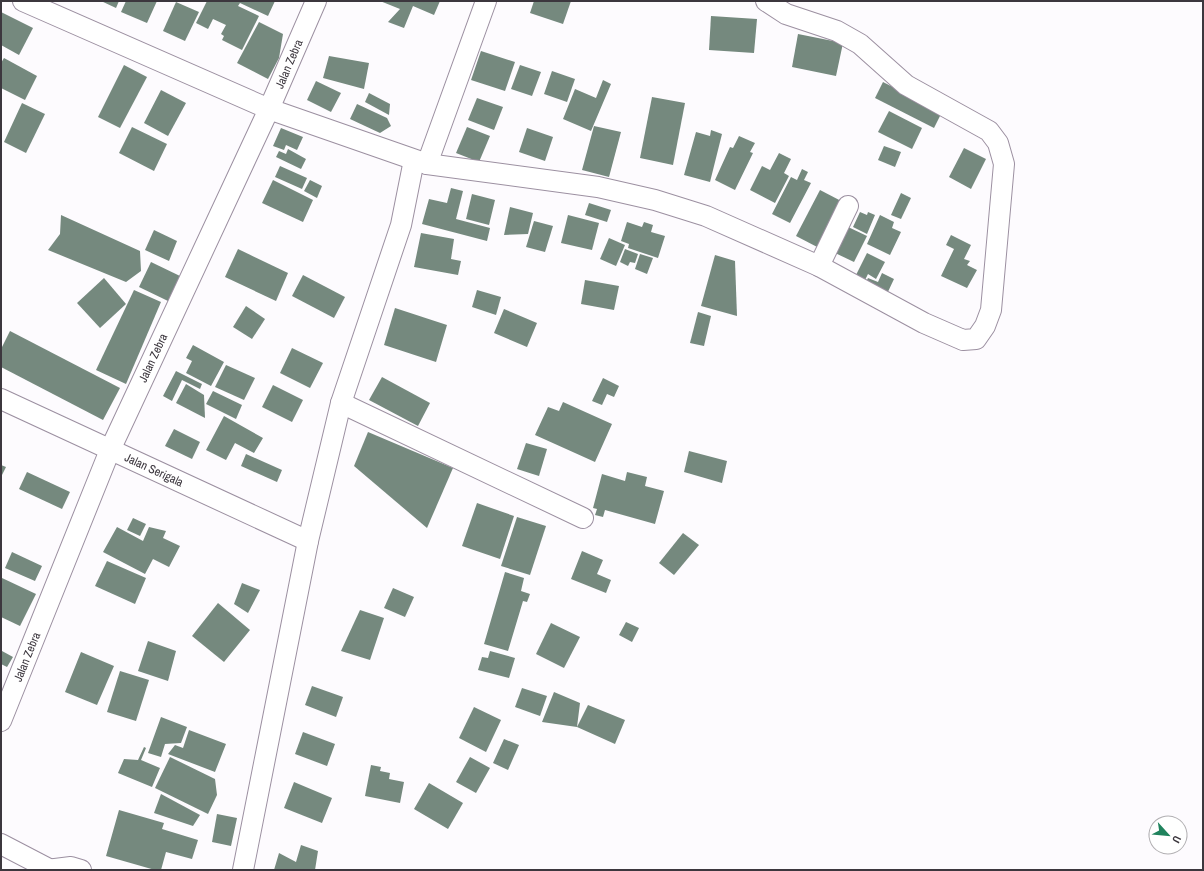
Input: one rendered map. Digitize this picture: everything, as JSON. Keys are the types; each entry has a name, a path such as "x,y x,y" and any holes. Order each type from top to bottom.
{"street":[{"path":"23,1 269,108 421,162 598,187 655,200 706,216 819,266 924,323 963,340 976,339 985,326 991,310 1004,164 998,143 989,131 906,85 860,44 837,31 786,14 766,1"},
{"name":"Jalan Zebra","path":"1,721 110,450 269,108 316,1"},
{"path":"243,870 308,541 341,403 421,162 486,1"},
{"path":"819,266 848,206"},
{"name":"Jalan Serigala","path":"1,399 308,541"},
{"path":"341,403 583,518"},
{"path":"1,844 48,869 71,867 81,870"}],"building":[{"path":"101,1 119,1 116,8"},
{"path":"126,1 157,1 147,23 121,12"},
{"path":"207,1 275,1 268,16 240,3 238,6 259,16 242,50 222,40 224,36 221,34 226,25 213,19 208,29 196,23"},
{"path":"380,1 440,1 434,15 413,6 404,28 388,22 400,9"},
{"path":"534,1 571,1 563,24 530,13"},
{"path":"176,2 199,12 185,41 163,31"},
{"path":"1,12 33,28 19,55 1,45"},
{"path":"711,16 757,19 754,53 709,50"},
{"path":"259,22 283,34 279,58 268,79 237,63"},
{"path":"798,34 843,43 836,76 792,67"},
{"path":"481,51 515,62 505,91 471,80"},
{"path":"329,56 369,63 364,89 323,78"},
{"path":"4,58 37,76 25,100 1,88 1,63"},
{"path":"124,65 147,77 120,128 98,117"},
{"path":"520,65 541,72 532,96 511,89"},
{"path":"552,71 575,79 567,102 544,94"},
{"path":"603,80 611,84 591,131 563,119 575,89 596,98"},
{"path":"316,81 341,93 331,112 307,100"},
{"path":"883,82 942,112 934,128 875,98"},
{"path":"161,90 186,103 168,136 144,123"},
{"path":"369,93 390,104 389,115 365,102"},
{"path":"652,97 685,103 673,165 640,158"},
{"path":"477,98 503,107 494,130 468,120"},
{"path":"22,103 45,114 26,153 4,142"},
{"path":"357,104 387,118 391,126 380,133 350,119"},
{"path":"889,111 922,128 912,149 878,132"},
{"path":"594,126 621,132 609,177 582,170"},
{"path":"132,127 167,144 154,171 119,153"},
{"path":"467,127 490,136 479,162 456,153"},
{"path":"281,128 303,137 297,150 286,145 284,150 273,146"},
{"path":"527,128 553,137 545,161 519,152"},
{"path":"711,130 722,134 710,182 684,175 696,132 710,136"},
{"path":"739,136 755,143 750,152 753,153 735,190 715,180 730,147 733,148"},
{"path":"884,146 901,152 895,167 878,160"},
{"path":"964,148 986,159 971,189 949,177"},
{"path":"288,149 306,159 301,169 276,157 279,151 286,154"},
{"path":"779,153 791,159 784,173 789,176 775,203 750,190 762,166 770,170"},
{"path":"280,166 307,178 302,189 275,177"},
{"path":"802,169 808,172 804,180 811,183 790,223 772,214 791,177 797,180"},
{"path":"273,180 313,200 303,222 262,203"},
{"path":"310,180 322,186 317,198 304,191"},
{"path":"451,188 463,191 456,219 490,228 487,241 422,224 429,199 447,203"},
{"path":"820,190 845,203 821,249 796,236"},
{"path":"901,193 911,198 901,219 891,215"},
{"path":"472,194 495,200 489,225 466,219"},
{"path":"589,203 611,210 607,222 585,215"},
{"path":"510,207 533,213 528,234 504,235"},
{"path":"860,212 867,215 868,212 875,215 867,234 853,227"},
{"path":"61,215 140,251 141,271 126,282 48,250 60,234"},
{"path":"568,215 599,223 592,250 561,243"},
{"path":"880,215 894,222 892,228 901,232 890,255 867,244"},
{"path":"534,221 553,226 545,252 526,247"},
{"path":"627,222 642,227 644,222 653,225 651,232 665,236 658,258 628,248 629,244 621,241"},
{"path":"846,226 867,236 854,262 833,252"},
{"path":"154,230 177,241 169,261 145,250"},
{"path":"421,233 454,239 451,259 461,261 458,275 414,267"},
{"path":"951,235 971,245 964,259 970,261 967,265 977,270 967,288 941,276 954,249 946,245"},
{"path":"609,238 625,245 616,266 600,259"},
{"path":"238,249 288,273 276,301 225,277"},
{"path":"625,249 638,254 635,263 630,262 628,266 620,262"},
{"path":"867,253 885,262 876,279 868,274 865,280 856,275"},
{"path":"640,254 653,258 647,274 635,269"},
{"path":"715,255 735,261 737,316 701,306"},
{"path":"151,262 180,276 168,301 139,287"},
{"path":"882,273 894,279 886,296 864,286 868,278 878,282"},
{"path":"303,275 345,297 334,318 292,296"},
{"path":"104,278 126,304 100,328 77,303"},
{"path":"585,280 619,286 614,310 581,304"},
{"path":"134,290 161,302 126,384 96,370"},
{"path":"477,290 501,297 496,315 472,307"},
{"path":"246,306 265,319 252,339 233,327"},
{"path":"395,308 447,325 436,362 384,345"},
{"path":"504,309 537,323 527,347 494,333"},
{"path":"698,312 711,316 704,346 690,343"},
{"path":"10,331 120,388 103,420 1,367 1,349"},
{"path":"193,345 224,362 211,386 186,373 192,361 186,358"},
{"path":"292,348 323,363 310,388 280,373"},
{"path":"226,365 255,378 244,400 215,387"},
{"path":"176,371 202,384 200,389 182,380 172,401 163,396"},
{"path":"382,377 430,403 418,426 369,400"},
{"path":"603,378 619,386 614,397 607,394 602,405 592,401"},
{"path":"186,384 204,395 205,418 176,403"},
{"path":"273,385 303,400 292,422 262,407"},
{"path":"213,391 242,405 236,419 206,404"},
{"path":"563,402 612,424 595,462 535,435 548,407 559,411"},
{"path":"224,416 263,438 254,453 235,443 226,460 206,450"},
{"path":"174,429 200,442 192,459 165,446"},
{"path":"368,432 453,468 427,528 354,466"},
{"path":"526,443 547,449 539,476 517,469"},
{"path":"689,451 727,461 722,483 684,472"},
{"path":"246,454 282,470 277,482 241,466"},
{"path":"1,465 6,467 1,477"},
{"path":"27,472 70,492 62,509 19,489"},
{"path":"627,472 647,477 645,486 664,491 655,524 605,510 603,517 595,515 597,509 593,508 602,474 625,481"},
{"path":"477,503 514,516 500,559 462,546"},
{"path":"517,517 546,526 530,575 501,566"},
{"path":"133,518 146,524 140,536 127,530"},
{"path":"117,527 143,541 149,527 166,531 163,538 180,546 169,567 153,559 145,574 103,552"},
{"path":"683,533 699,545 674,575 659,563"},
{"path":"582,551 603,560 597,574 611,580 606,593 571,579"},
{"path":"12,552 42,566 35,581 5,568"},
{"path":"107,561 146,578 135,604 95,586"},
{"path":"505,572 524,578 521,591 530,594 527,602 523,601 508,651 484,644"},
{"path":"2,578 36,594 20,626 1,617"},
{"path":"242,583 260,590 248,613 234,604"},
{"path":"393,588 414,597 405,617 384,608"},
{"path":"218,603 250,630 224,662 192,636"},
{"path":"360,610 384,618 370,660 341,651"},
{"path":"626,622 639,628 632,642 619,635"},
{"path":"551,623 580,637 564,668 536,654"},
{"path":"148,641 176,651 168,681 138,671"},
{"path":"2,651 13,657 7,667 1,664"},
{"path":"490,651 515,658 509,678 478,670 482,657 488,658"},
{"path":"81,652 114,666 97,705 65,692"},
{"path":"120,671 149,680 136,721 107,712"},
{"path":"312,686 343,697 336,717 305,705"},
{"path":"522,688 547,696 540,716 515,707"},
{"path":"554,692 580,703 577,727 542,722"},
{"path":"588,705 625,720 615,744 577,727"},
{"path":"474,707 501,720 486,752 459,738"},
{"path":"161,717 187,727 181,743 165,744 161,757 148,753"},
{"path":"189,730 226,744 215,772 168,754 175,745 183,748"},
{"path":"303,732 335,744 327,766 295,754"},
{"path":"504,739 519,745 508,770 493,763"},
{"path":"144,747 146,748 141,760 160,768 152,787 118,773 124,759 138,760"},
{"path":"170,757 215,779 217,795 208,814 155,788"},
{"path":"470,757 490,768 476,793 456,782"},
{"path":"371,765 381,767 380,771 390,773 389,779 404,782 400,803 365,796"},
{"path":"294,782 332,798 322,823 284,808"},
{"path":"429,783 463,803 448,829 414,809"},
{"path":"161,794 200,815 193,826 154,813"},
{"path":"119,810 164,823 162,829 198,840 192,859 166,852 161,870 155,870 106,856"},
{"path":"217,814 237,818 231,846 212,842"},
{"path":"301,845 318,851 315,870 274,870 279,853 296,862"}]}
